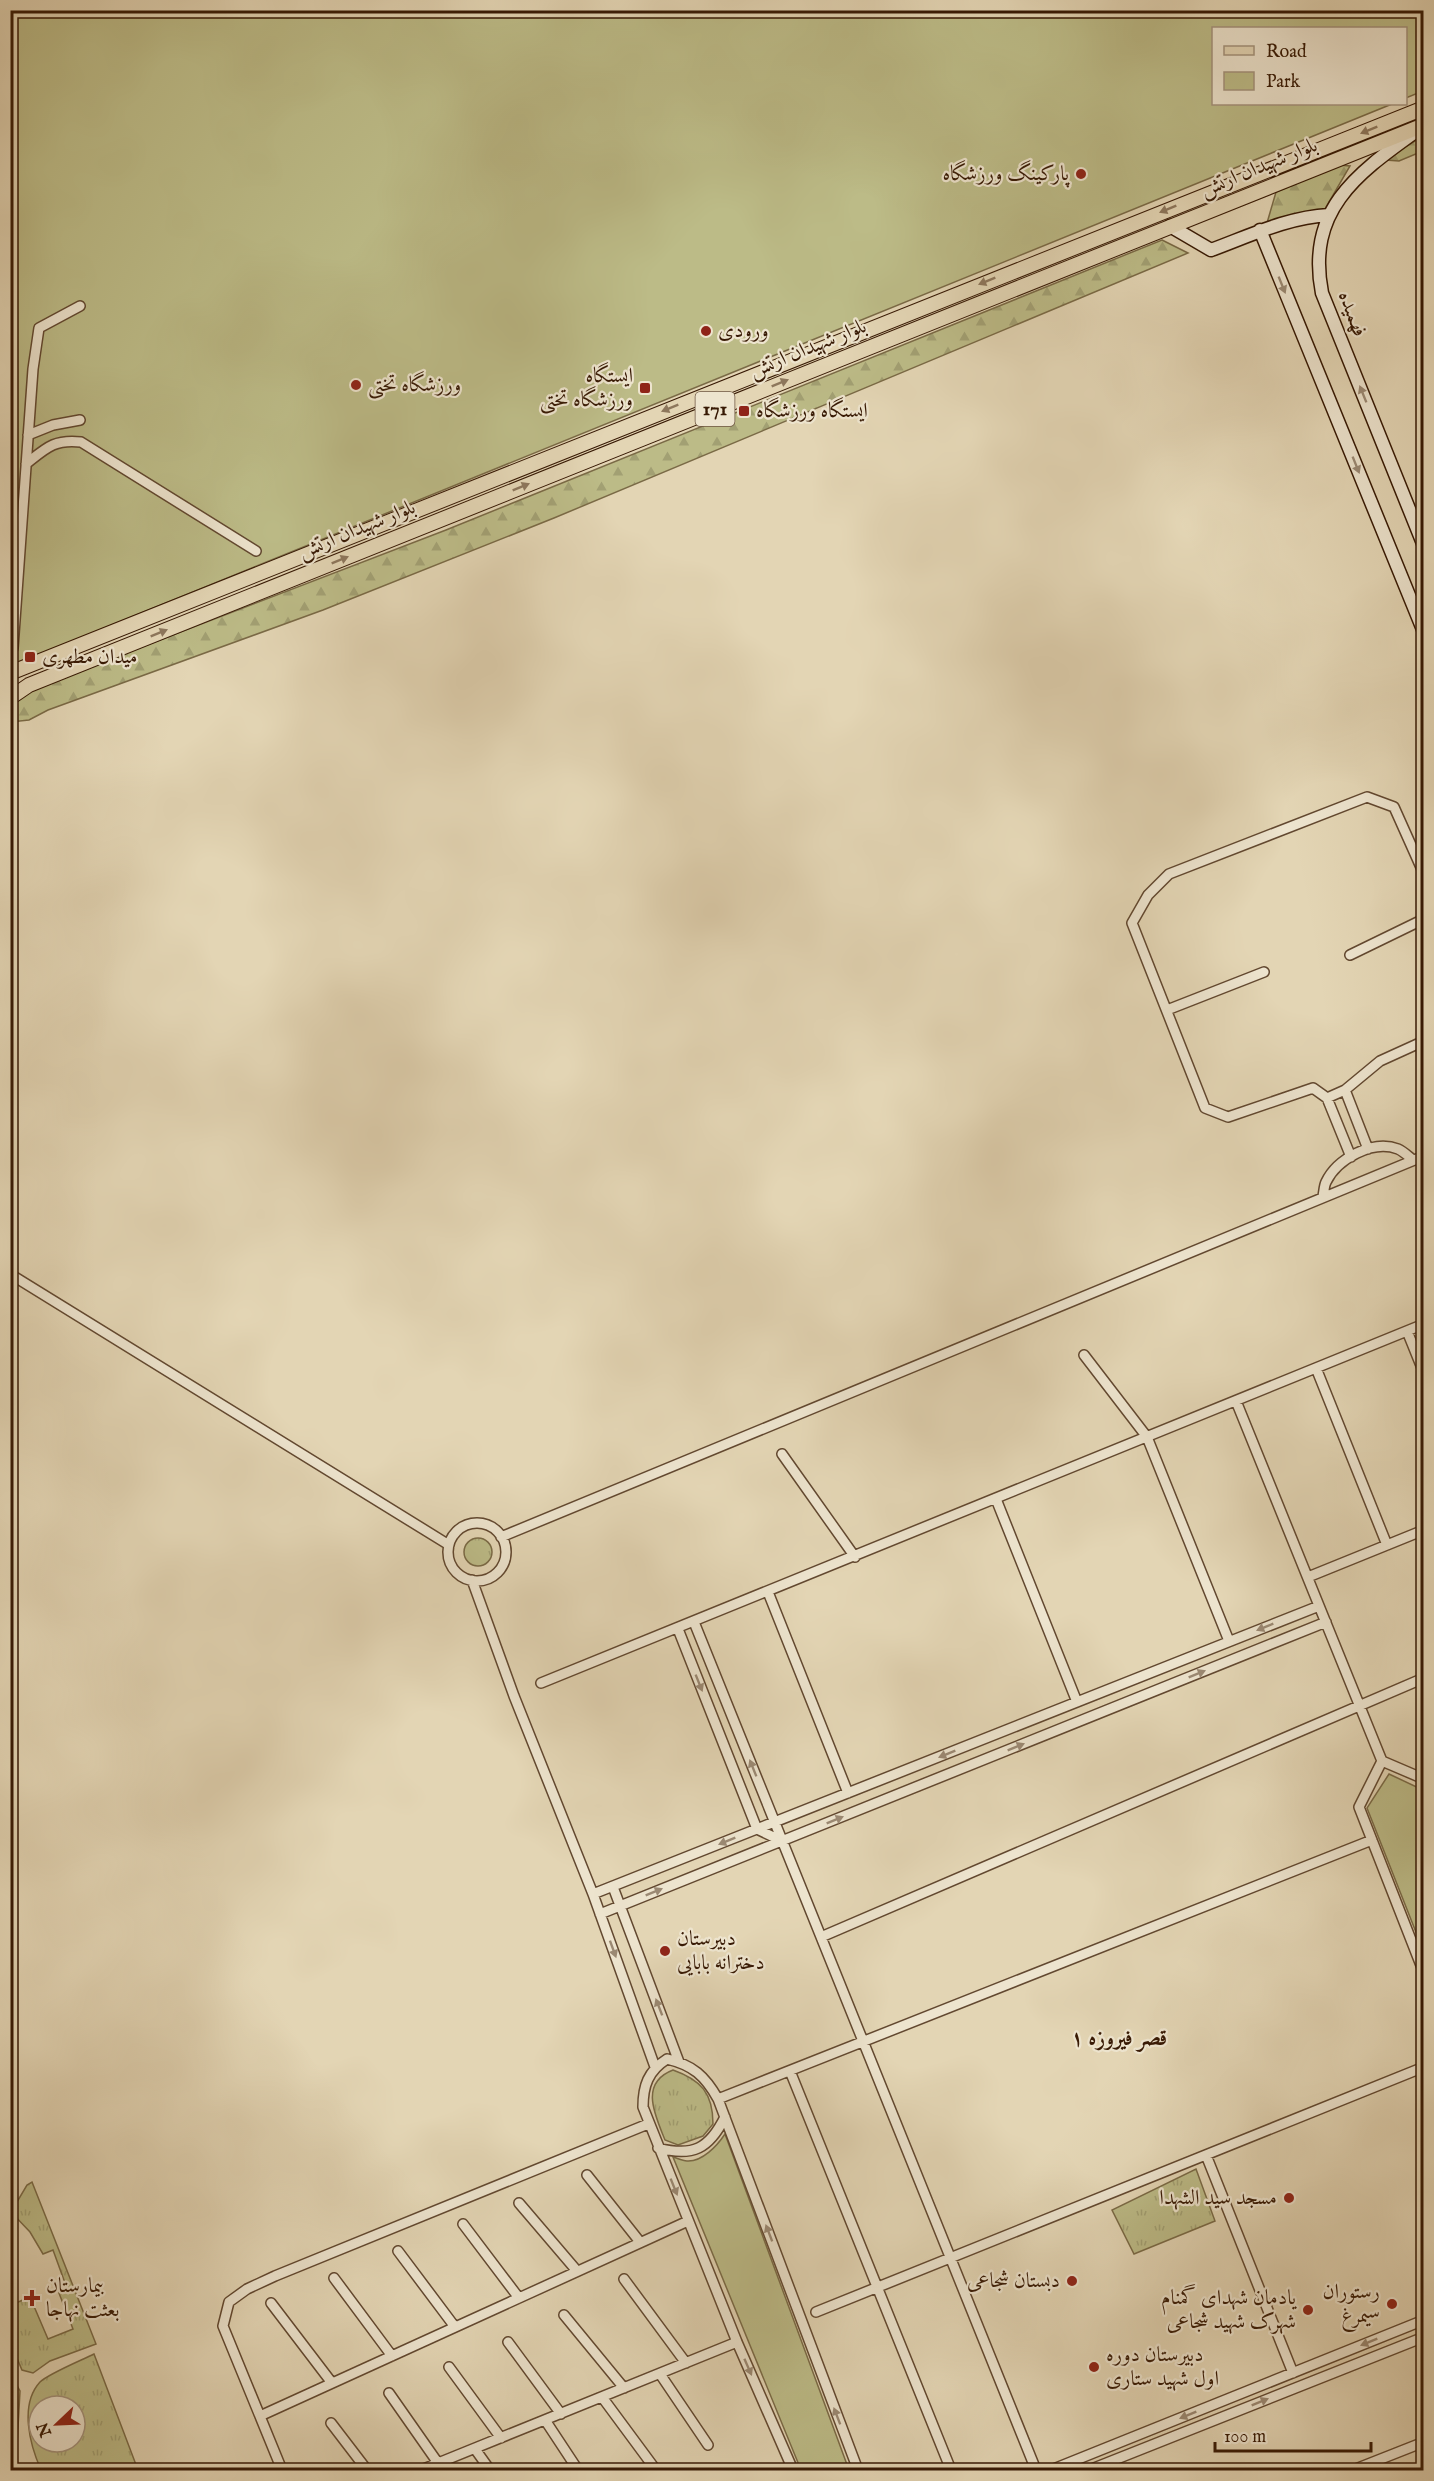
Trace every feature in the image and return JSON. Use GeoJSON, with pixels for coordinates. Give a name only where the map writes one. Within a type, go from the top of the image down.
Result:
{"type":"FeatureCollection","features":[{"type":"Feature","properties":{"kind":"main road","name":"بلوار شهیدان ارتش"},"geometry":{"type":"LineString","coordinates":[[10,673],[1424,108]]}},
{"type":"Feature","properties":{"kind":"main road","name":"بلوار شهیدان ارتش"},"geometry":{"type":"LineString","coordinates":[[10,698],[29,685],[1424,126]]}},
{"type":"Feature","properties":{"kind":"main road","name":"فهمیده"},"geometry":{"type":"LineString","coordinates":[[1424,126],[1375,161],[1351,184],[1329,215],[1321,236],[1319,264],[1322,293],[1424,546]]}},
{"type":"Feature","properties":{"kind":"main road"},"geometry":{"type":"LineString","coordinates":[[1170,226],[1210,250],[1260,230],[1315,215],[1329,215]]}},
{"type":"Feature","properties":{"kind":"main road"},"geometry":{"type":"LineString","coordinates":[[1260,230],[1424,632]]}},
{"type":"Feature","properties":{"kind":"street"},"geometry":{"type":"LineString","coordinates":[[13,648],[28,435],[39,328],[80,306]]}},
{"type":"Feature","properties":{"kind":"street"},"geometry":{"type":"LineString","coordinates":[[28,435],[53,425],[80,420]]}},
{"type":"Feature","properties":{"kind":"street"},"geometry":{"type":"LineString","coordinates":[[26,464],[63,440],[81,442],[256,551]]}},
{"type":"Feature","properties":{"kind":"street"},"geometry":{"type":"LineString","coordinates":[[1350,1157],[1327,1098],[1313,1088],[1228,1117],[1205,1108],[1132,923],[1148,895],[1169,874],[1367,797],[1394,807],[1424,874]]}},
{"type":"Feature","properties":{"kind":"street"},"geometry":{"type":"LineString","coordinates":[[1350,955],[1424,919]]}},
{"type":"Feature","properties":{"kind":"street"},"geometry":{"type":"LineString","coordinates":[[1167,1010],[1264,972]]}},
{"type":"Feature","properties":{"kind":"street"},"geometry":{"type":"LineString","coordinates":[[1327,1098],[1345,1089],[1380,1061],[1424,1041]]}},
{"type":"Feature","properties":{"kind":"street"},"geometry":{"type":"LineString","coordinates":[[1345,1089],[1368,1149]]}},
{"type":"Feature","properties":{"kind":"street"},"geometry":{"type":"LineString","coordinates":[[1323,1196],[1326,1182],[1350,1157],[1368,1149],[1385,1146],[1399,1149],[1413,1160]]}},
{"type":"Feature","properties":{"kind":"street"},"geometry":{"type":"LineString","coordinates":[[501,1538],[1424,1156]]}},
{"type":"Feature","properties":{"kind":"street"},"geometry":{"type":"LineString","coordinates":[[10,1274],[449,1545]]}},
{"type":"Feature","properties":{"kind":"street"},"geometry":{"type":"LineString","coordinates":[[541,1683],[1424,1324]]}},
{"type":"Feature","properties":{"kind":"street"},"geometry":{"type":"LineString","coordinates":[[1407,1331],[1424,1373]]}},
{"type":"Feature","properties":{"kind":"street"},"geometry":{"type":"LineString","coordinates":[[1084,1355],[1147,1437],[1229,1641]]}},
{"type":"Feature","properties":{"kind":"street"},"geometry":{"type":"LineString","coordinates":[[1316,1368],[1387,1545]]}},
{"type":"Feature","properties":{"kind":"street"},"geometry":{"type":"LineString","coordinates":[[1236,1401],[1382,1761],[1424,1779]]}},
{"type":"Feature","properties":{"kind":"street"},"geometry":{"type":"LineString","coordinates":[[782,1454],[855,1557]]}},
{"type":"Feature","properties":{"kind":"street"},"geometry":{"type":"LineString","coordinates":[[996,1499],[1077,1702]]}},
{"type":"Feature","properties":{"kind":"street"},"geometry":{"type":"LineString","coordinates":[[477,1523],[487,1525],[501,1538],[505,1546],[505,1556],[497,1572],[481,1581],[472,1580],[455,1571],[450,1563],[449,1545],[459,1529],[477,1523]]}},
{"type":"Feature","properties":{"kind":"street"},"geometry":{"type":"LineString","coordinates":[[1308,1577],[1424,1530]]}},
{"type":"Feature","properties":{"kind":"street"},"geometry":{"type":"LineString","coordinates":[[472,1580],[514,1696],[593,1894],[655,2067]]}},
{"type":"Feature","properties":{"kind":"street"},"geometry":{"type":"LineString","coordinates":[[768,1592],[848,1793]]}},
{"type":"Feature","properties":{"kind":"street"},"geometry":{"type":"LineString","coordinates":[[593,1894],[1319,1606]]}},
{"type":"Feature","properties":{"kind":"street"},"geometry":{"type":"LineString","coordinates":[[694,1622],[1036,2470]]}},
{"type":"Feature","properties":{"kind":"street"},"geometry":{"type":"LineString","coordinates":[[600,1914],[1326,1622]]}},
{"type":"Feature","properties":{"kind":"street"},"geometry":{"type":"LineString","coordinates":[[678,1629],[757,1829],[782,1841]]}},
{"type":"Feature","properties":{"kind":"street"},"geometry":{"type":"LineString","coordinates":[[821,1937],[1424,1678]]}},
{"type":"Feature","properties":{"kind":"street"},"geometry":{"type":"LineString","coordinates":[[1382,1761],[1359,1807],[1424,1972]]}},
{"type":"Feature","properties":{"kind":"street"},"geometry":{"type":"LineString","coordinates":[[718,2099],[1372,1840]]}},
{"type":"Feature","properties":{"kind":"street"},"geometry":{"type":"LineString","coordinates":[[613,1887],[679,2062]]}},
{"type":"Feature","properties":{"kind":"street"},"geometry":{"type":"LineString","coordinates":[[793,2470],[737,2342],[648,2124],[643,2107],[643,2093],[647,2079],[655,2067],[667,2060],[693,2068],[707,2080],[718,2099],[858,2470]]}},
{"type":"Feature","properties":{"kind":"street"},"geometry":{"type":"LineString","coordinates":[[816,2312],[1424,2067]]}},
{"type":"Feature","properties":{"kind":"street"},"geometry":{"type":"LineString","coordinates":[[790,2071],[951,2470]]}},
{"type":"Feature","properties":{"kind":"street"},"geometry":{"type":"LineString","coordinates":[[658,2148],[685,2152],[708,2143],[716,2135],[725,2117]]}},
{"type":"Feature","properties":{"kind":"street"},"geometry":{"type":"LineString","coordinates":[[282,2470],[223,2326],[229,2302],[247,2289],[275,2276],[648,2124]]}},
{"type":"Feature","properties":{"kind":"street"},"geometry":{"type":"LineString","coordinates":[[1206,2154],[1293,2373]]}},
{"type":"Feature","properties":{"kind":"street"},"geometry":{"type":"LineString","coordinates":[[587,2175],[640,2242]]}},
{"type":"Feature","properties":{"kind":"street"},"geometry":{"type":"LineString","coordinates":[[519,2203],[577,2271]]}},
{"type":"Feature","properties":{"kind":"street"},"geometry":{"type":"LineString","coordinates":[[260,2416],[688,2221]]}},
{"type":"Feature","properties":{"kind":"street"},"geometry":{"type":"LineString","coordinates":[[464,2224],[519,2298]]}},
{"type":"Feature","properties":{"kind":"street"},"geometry":{"type":"LineString","coordinates":[[398,2251],[455,2327]]}},
{"type":"Feature","properties":{"kind":"street"},"geometry":{"type":"LineString","coordinates":[[334,2278],[392,2356]]}},
{"type":"Feature","properties":{"kind":"street"},"geometry":{"type":"LineString","coordinates":[[624,2279],[686,2363]]}},
{"type":"Feature","properties":{"kind":"street"},"geometry":{"type":"LineString","coordinates":[[272,2303],[332,2383]]}},
{"type":"Feature","properties":{"kind":"street"},"geometry":{"type":"LineString","coordinates":[[564,2315],[624,2388]]}},
{"type":"Feature","properties":{"kind":"street"},"geometry":{"type":"LineString","coordinates":[[1050,2470],[1424,2320]]}},
{"type":"Feature","properties":{"kind":"street"},"geometry":{"type":"LineString","coordinates":[[1089,2470],[1424,2337]]}},
{"type":"Feature","properties":{"kind":"street"},"geometry":{"type":"LineString","coordinates":[[508,2342],[561,2414]]}},
{"type":"Feature","properties":{"kind":"street"},"geometry":{"type":"LineString","coordinates":[[421,2470],[737,2342]]}},
{"type":"Feature","properties":{"kind":"street"},"geometry":{"type":"LineString","coordinates":[[449,2367],[501,2438]]}},
{"type":"Feature","properties":{"kind":"street"},"geometry":{"type":"LineString","coordinates":[[660,2374],[708,2445]]}},
{"type":"Feature","properties":{"kind":"street"},"geometry":{"type":"LineString","coordinates":[[388,2393],[438,2463]]}},
{"type":"Feature","properties":{"kind":"street"},"geometry":{"type":"LineString","coordinates":[[602,2397],[653,2466]]}},
{"type":"Feature","properties":{"kind":"street"},"geometry":{"type":"LineString","coordinates":[[544,2420],[578,2470]]}},
{"type":"Feature","properties":{"kind":"street"},"geometry":{"type":"LineString","coordinates":[[331,2423],[367,2470]]}},
{"type":"Feature","properties":{"kind":"street"},"geometry":{"type":"LineString","coordinates":[[1353,2470],[1424,2442]]}},
{"type":"Feature","properties":{"kind":"street"},"geometry":{"type":"LineString","coordinates":[[475,2449],[490,2470]]}},
{"type":"Feature","properties":{"kind":"green space","name":"ورزشگاه تختی"},"geometry":{"type":"Polygon","coordinates":[[[11,11],[1423,11],[1423,91],[1407,98],[1407,27],[1212,27],[1212,105],[1390,105],[11,666],[11,11]]]}},
{"type":"Feature","properties":{"kind":"green space"},"geometry":{"type":"Polygon","coordinates":[[[1423,136],[1423,151],[1399,161],[1384,160],[1423,136]]]}},
{"type":"Feature","properties":{"kind":"green space"},"geometry":{"type":"Polygon","coordinates":[[[1339,165],[1350,166],[1325,209],[1267,223],[1276,192],[1339,165]]]}},
{"type":"Feature","properties":{"kind":"green space"},"geometry":{"type":"Polygon","coordinates":[[[1162,240],[1188,253],[554,518],[323,610],[48,710],[29,720],[11,722],[18,697],[40,686],[446,530],[1162,240]]]}},
{"type":"Feature","properties":{"kind":"green space"},"geometry":{"type":"Polygon","coordinates":[[[478,1538],[488,1542],[492,1552],[488,1562],[478,1566],[468,1562],[464,1552],[468,1542],[478,1538]]]}},
{"type":"Feature","properties":{"kind":"green space"},"geometry":{"type":"Polygon","coordinates":[[[1389,1774],[1423,1790],[1423,1950],[1367,1808],[1389,1774]]]}},
{"type":"Feature","properties":{"kind":"green space"},"geometry":{"type":"Polygon","coordinates":[[[673,2070],[691,2078],[704,2089],[711,2104],[713,2124],[703,2136],[678,2145],[665,2140],[652,2100],[656,2083],[662,2076],[673,2070]]]}},
{"type":"Feature","properties":{"kind":"green space"},"geometry":{"type":"Polygon","coordinates":[[[725,2134],[849,2470],[801,2470],[673,2157],[685,2161],[698,2159],[713,2148],[725,2134]]]}},
{"type":"Feature","properties":{"kind":"green space"},"geometry":{"type":"Polygon","coordinates":[[[1196,2169],[1215,2221],[1134,2254],[1112,2210],[1196,2169]]]}},
{"type":"Feature","properties":{"kind":"green space"},"geometry":{"type":"Polygon","coordinates":[[[32,2182],[96,2344],[50,2361],[33,2373],[22,2370],[11,2344],[11,2305],[30,2297],[48,2339],[73,2329],[57,2288],[65,2283],[53,2250],[43,2254],[30,2232],[11,2212],[27,2185],[32,2182]]]}},
{"type":"Feature","properties":{"kind":"green space"},"geometry":{"type":"Polygon","coordinates":[[[94,2354],[138,2470],[41,2470],[35,2454],[87,2454],[87,2394],[33,2394],[40,2382],[57,2371],[94,2354]]]}},
{"type":"Feature","properties":{"kind":"green space"},"geometry":{"type":"Polygon","coordinates":[[[10,2373],[20,2391],[17,2446],[11,2448],[10,2373]]]}},
{"type":"Feature","properties":{"kind":"place","name":"پارکینگ ورزشگاه"},"geometry":{"type":"Point","coordinates":[1081,174]}},
{"type":"Feature","properties":{"kind":"place","name":"ورودی"},"geometry":{"type":"Point","coordinates":[706,331]}},
{"type":"Feature","properties":{"kind":"place","name":"ورزشگاه تختی"},"geometry":{"type":"Point","coordinates":[356,385]}},
{"type":"Feature","properties":{"kind":"place","name":"ایستگاه ورزشگاه تختی"},"geometry":{"type":"Point","coordinates":[645,388]}},
{"type":"Feature","properties":{"kind":"place","name":"ایستگاه ورزشگاه"},"geometry":{"type":"Point","coordinates":[744,411]}},
{"type":"Feature","properties":{"kind":"place","name":"میدان مطهری"},"geometry":{"type":"Point","coordinates":[30,657]}},
{"type":"Feature","properties":{"kind":"place","name":"دبیرستان دخترانه بابایی"},"geometry":{"type":"Point","coordinates":[665,1951]}},
{"type":"Feature","properties":{"kind":"place","name":"مسجد سید الشهدا"},"geometry":{"type":"Point","coordinates":[1289,2198]}},
{"type":"Feature","properties":{"kind":"place","name":"دبستان شجاعی"},"geometry":{"type":"Point","coordinates":[1072,2281]}},
{"type":"Feature","properties":{"kind":"place","name":"بیمارستان بعثت نهاجا"},"geometry":{"type":"Point","coordinates":[32,2298]}},
{"type":"Feature","properties":{"kind":"place","name":"رستوران سیمرغ"},"geometry":{"type":"Point","coordinates":[1392,2304]}},
{"type":"Feature","properties":{"kind":"place","name":"یادمان شهدای گمنام شهرک شهید شجاعی"},"geometry":{"type":"Point","coordinates":[1308,2310]}},
{"type":"Feature","properties":{"kind":"place","name":"دبیرستان دوره اول شهید ستاری"},"geometry":{"type":"Point","coordinates":[1094,2367]}},
{"type":"Feature","properties":{"kind":"district","name":"قصر فیروزه ۱"},"geometry":{"type":"Point","coordinates":[1119,2039]}}]}
